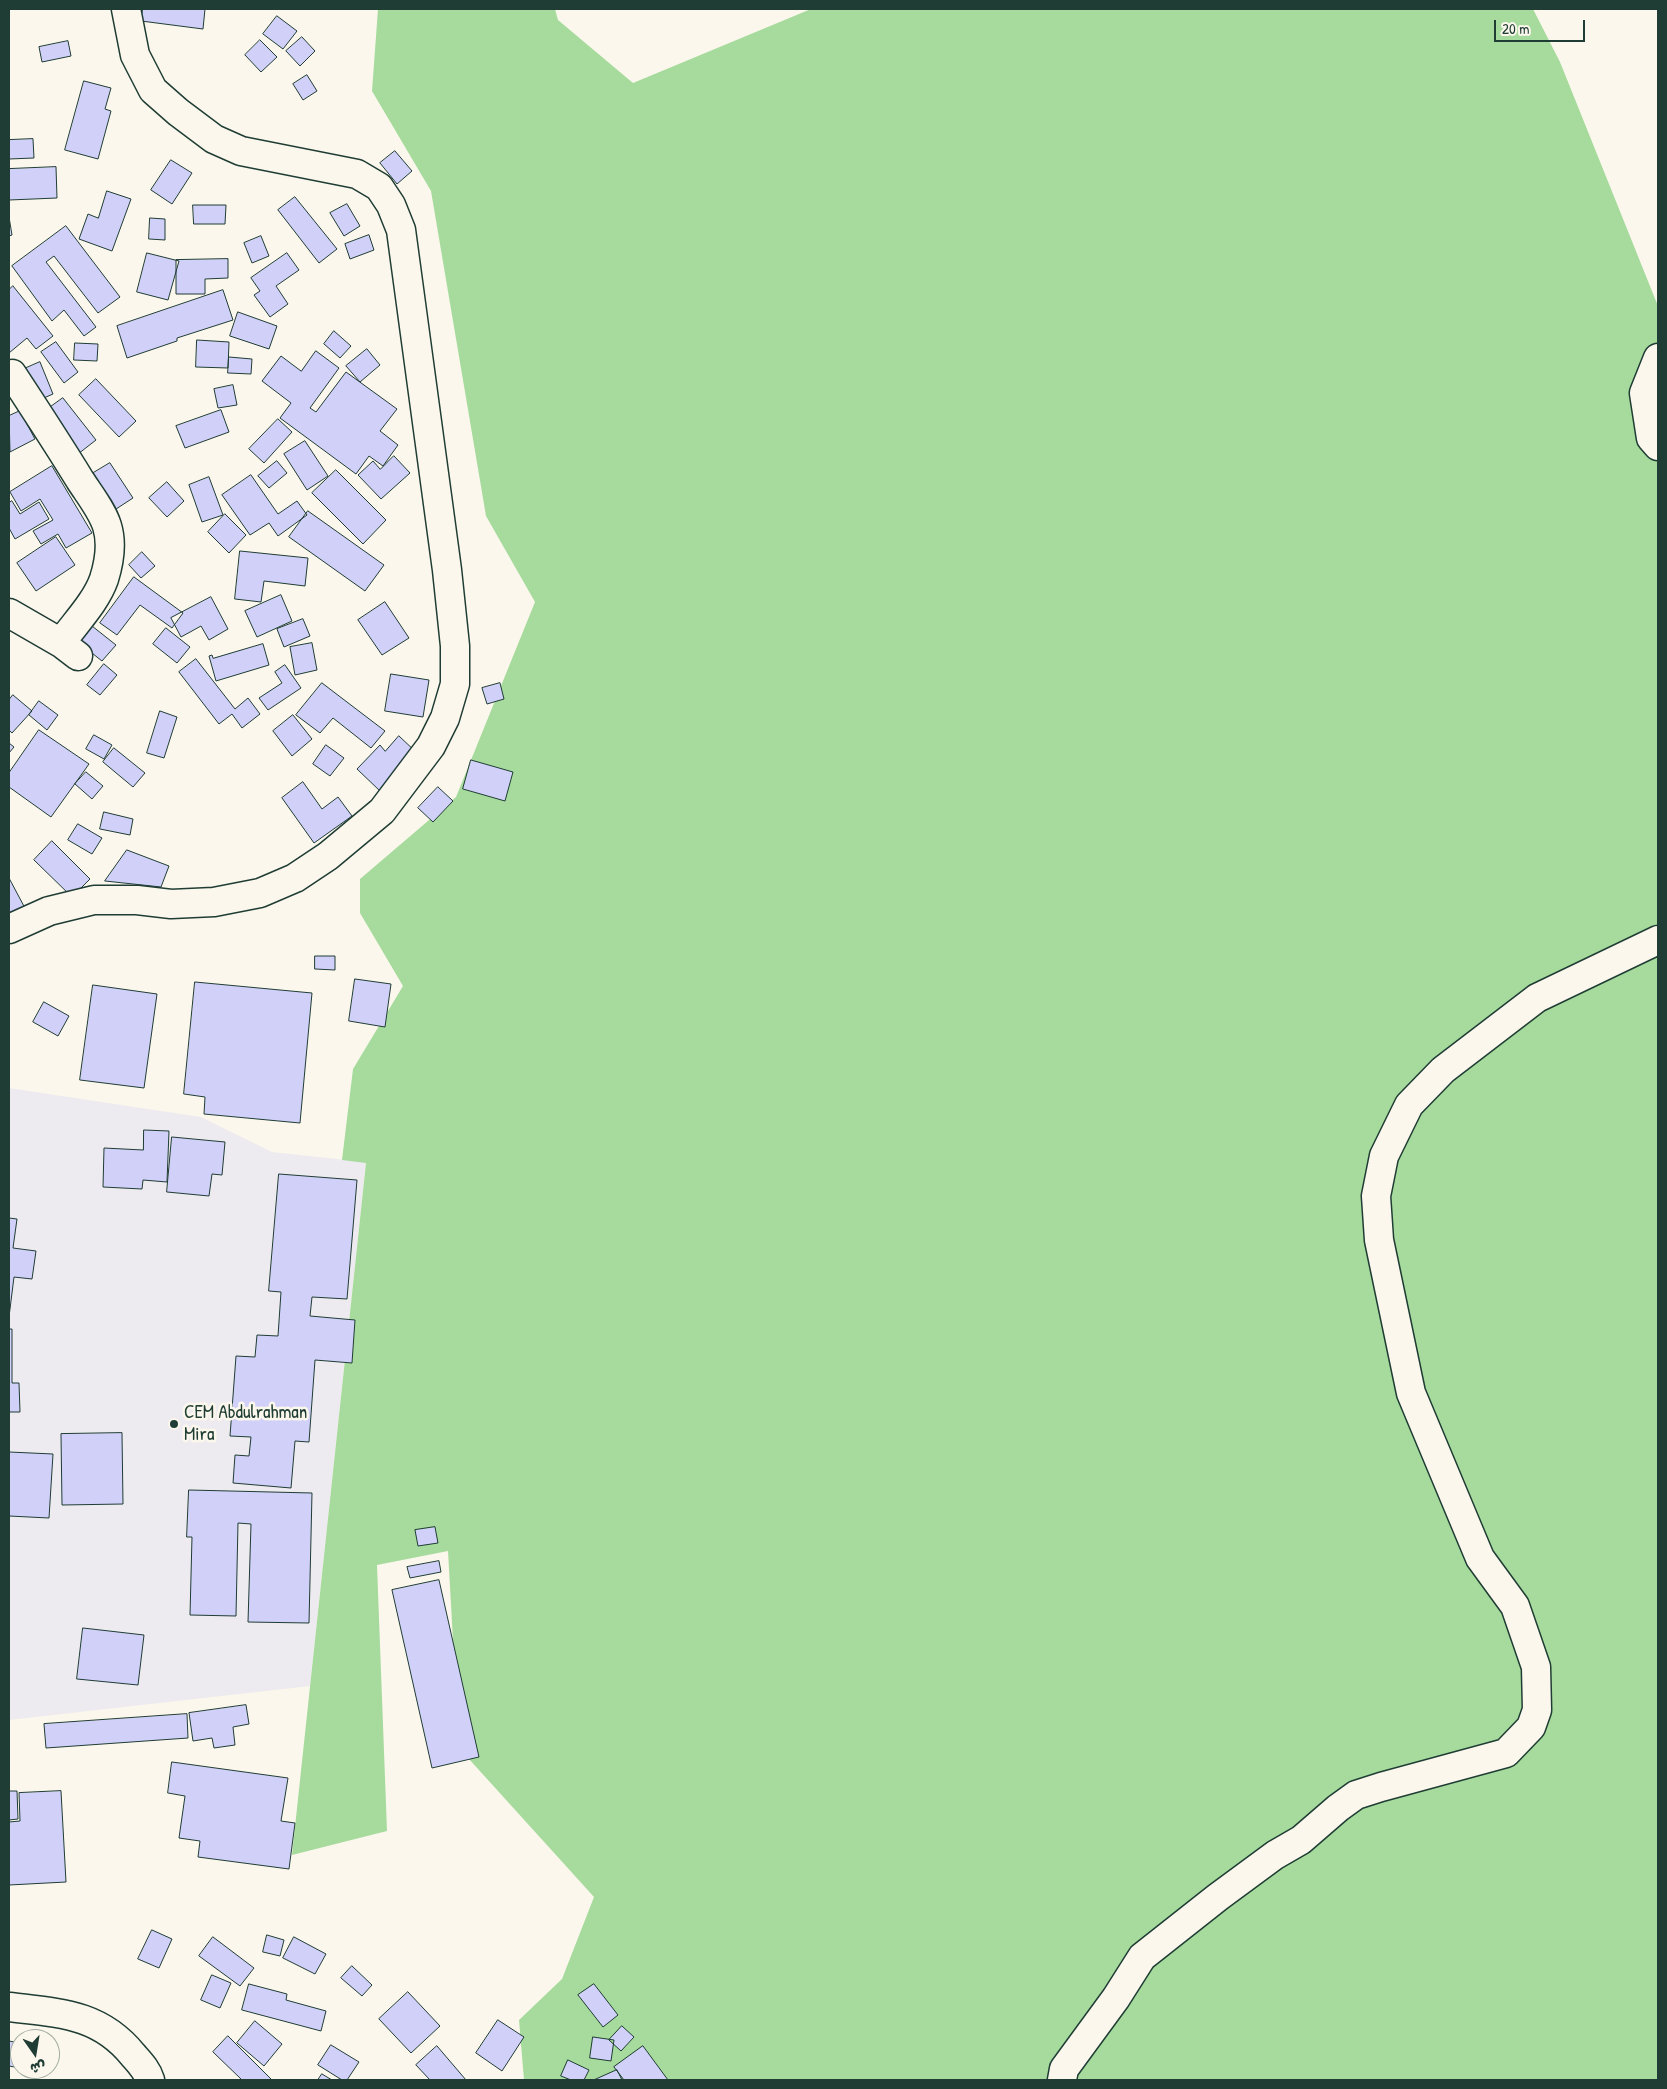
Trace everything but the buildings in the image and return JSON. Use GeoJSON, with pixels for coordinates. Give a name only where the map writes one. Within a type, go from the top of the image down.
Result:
{"type":"FeatureCollection","features":[{"type":"Feature","properties":{"kind":"street"},"geometry":{"type":"LineString","coordinates":[[9,929],[49,910],[94,900],[137,900],[171,904],[214,902],[260,893],[295,878],[328,856],[382,811],[431,746],[444,718],[455,684],[454,646],[443,541],[401,230],[391,205],[379,188],[357,174],[241,151],[214,139],[153,90],[135,55],[126,9]]}},
{"type":"Feature","properties":{"kind":"street"},"geometry":{"type":"LineString","coordinates":[[1658,358],[1644,393],[1651,438],[1658,446]]}},
{"type":"Feature","properties":{"kind":"street"},"geometry":{"type":"LineString","coordinates":[[9,613],[70,649],[103,580],[109,549],[107,526],[96,506],[12,374]]}},
{"type":"Feature","properties":{"kind":"street"},"geometry":{"type":"LineString","coordinates":[[1062,2080],[1064,2069],[1116,1998],[1142,1957],[1218,1897],[1274,1855],[1301,1840],[1356,1795],[1474,1760],[1506,1753],[1531,1727],[1537,1710],[1536,1667],[1515,1606],[1480,1558],[1411,1392],[1379,1240],[1376,1196],[1384,1156],[1409,1105],[1443,1070],[1537,998],[1658,940]]}},
{"type":"Feature","properties":{"kind":"street"},"geometry":{"type":"LineString","coordinates":[[9,2007],[70,2014],[100,2026],[128,2049],[147,2072],[150,2080]]}},
{"type":"Feature","properties":{"kind":"shaded area","name":"CEM Abdulrahman Mira"},"geometry":{"type":"Polygon","coordinates":[[[9,1088],[201,1117],[272,1152],[366,1162],[310,1686],[9,1720],[9,1088]]]}},
{"type":"Feature","properties":{"kind":"green space"},"geometry":{"type":"Polygon","coordinates":[[[378,9],[555,9],[558,20],[633,83],[811,9],[1533,9],[1560,62],[1658,306],[1658,2080],[524,2080],[519,2020],[562,1979],[594,1897],[459,1748],[448,1551],[377,1565],[387,1831],[292,1855],[366,1163],[342,1160],[353,1069],[403,986],[360,913],[360,879],[456,797],[535,602],[486,516],[431,191],[372,91],[378,9]]]}},
{"type":"Feature","properties":{"kind":"place","name":"CEM Abdulrahman Mira"},"geometry":{"type":"Point","coordinates":[174,1424]}}]}
